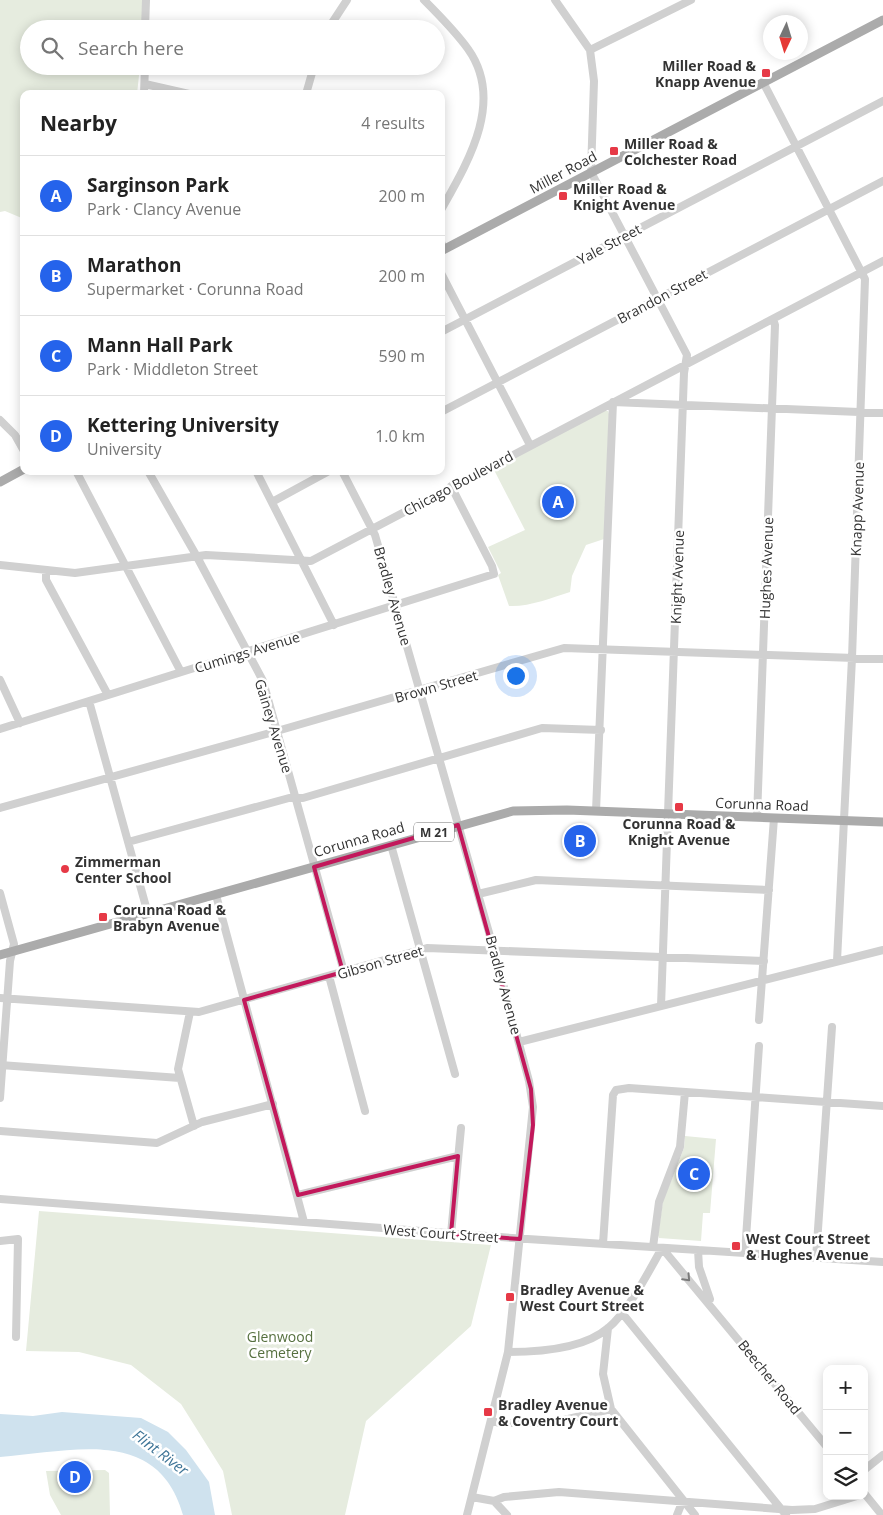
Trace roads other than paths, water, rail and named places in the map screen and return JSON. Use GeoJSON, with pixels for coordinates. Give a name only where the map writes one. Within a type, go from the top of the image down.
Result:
{"type":"FeatureCollection","features":[{"type":"Feature","properties":{"kind":"main road","name":"Miller Road"},"geometry":{"type":"LineString","coordinates":[[445,245],[883,20]]}},
{"type":"Feature","properties":{"kind":"main road"},"geometry":{"type":"LineString","coordinates":[[0,482],[20,471]]}},
{"type":"Feature","properties":{"kind":"main road","name":"Corunna Road"},"geometry":{"type":"LineString","coordinates":[[0,955],[498,814],[527,810],[596,811],[883,822]]}},
{"type":"Feature","properties":{"kind":"street"},"geometry":{"type":"LineString","coordinates":[[145,20],[146,0]]}},
{"type":"Feature","properties":{"kind":"street"},"geometry":{"type":"LineString","coordinates":[[334,20],[347,0]]}},
{"type":"Feature","properties":{"kind":"street"},"geometry":{"type":"LineString","coordinates":[[424,0],[442,20]]}},
{"type":"Feature","properties":{"kind":"street"},"geometry":{"type":"LineString","coordinates":[[555,0],[590,50],[594,81],[591,172]]}},
{"type":"Feature","properties":{"kind":"street"},"geometry":{"type":"LineString","coordinates":[[590,50],[691,0]]}},
{"type":"Feature","properties":{"kind":"street"},"geometry":{"type":"LineString","coordinates":[[445,23],[468,49],[479,70],[485,100],[476,138],[462,172],[445,203]]}},
{"type":"Feature","properties":{"kind":"street"},"geometry":{"type":"LineString","coordinates":[[144,90],[145,75]]}},
{"type":"Feature","properties":{"kind":"street"},"geometry":{"type":"LineString","coordinates":[[307,90],[311,75]]}},
{"type":"Feature","properties":{"kind":"street","name":"Knapp Avenue"},"geometry":{"type":"LineString","coordinates":[[763,82],[865,278],[852,658],[837,961]]}},
{"type":"Feature","properties":{"kind":"street"},"geometry":{"type":"LineString","coordinates":[[145,84],[171,90]]}},
{"type":"Feature","properties":{"kind":"street","name":"Yale Street"},"geometry":{"type":"LineString","coordinates":[[445,330],[883,101]]}},
{"type":"Feature","properties":{"kind":"street","name":"Knight Avenue"},"geometry":{"type":"LineString","coordinates":[[591,172],[687,355],[683,406],[661,1006]]}},
{"type":"Feature","properties":{"kind":"street","name":"Brandon Street"},"geometry":{"type":"LineString","coordinates":[[445,410],[883,181]]}},
{"type":"Feature","properties":{"kind":"street","name":"Chicago Boulevard"},"geometry":{"type":"LineString","coordinates":[[0,564],[75,573],[196,555],[311,561],[883,261]]}},
{"type":"Feature","properties":{"kind":"street"},"geometry":{"type":"LineString","coordinates":[[445,282],[530,445]]}},
{"type":"Feature","properties":{"kind":"street","name":"Hughes Avenue"},"geometry":{"type":"LineString","coordinates":[[758,817],[775,324],[773,319]]}},
{"type":"Feature","properties":{"kind":"street"},"geometry":{"type":"LineString","coordinates":[[596,811],[601,730],[613,402],[883,413]]}},
{"type":"Feature","properties":{"kind":"street"},"geometry":{"type":"LineString","coordinates":[[0,420],[15,434],[20,443]]}},
{"type":"Feature","properties":{"kind":"street"},"geometry":{"type":"LineString","coordinates":[[78,475],[181,672]]}},
{"type":"Feature","properties":{"kind":"street","name":"Gainey Avenue"},"geometry":{"type":"LineString","coordinates":[[150,475],[196,555],[263,681],[344,972]]}},
{"type":"Feature","properties":{"kind":"street"},"geometry":{"type":"LineString","coordinates":[[258,475],[334,625]]}},
{"type":"Feature","properties":{"kind":"street"},"geometry":{"type":"LineString","coordinates":[[272,502],[323,475]]}},
{"type":"Feature","properties":{"kind":"street","name":"Bradley Avenue"},"geometry":{"type":"LineString","coordinates":[[344,475],[372,528],[396,605],[494,950],[519,1042],[533,1107],[508,1352],[467,1515]]}},
{"type":"Feature","properties":{"kind":"street","name":"Cumings Avenue"},"geometry":{"type":"LineString","coordinates":[[0,729],[494,574],[451,486]]}},
{"type":"Feature","properties":{"kind":"street"},"geometry":{"type":"LineString","coordinates":[[46,570],[46,580],[108,694]]}},
{"type":"Feature","properties":{"kind":"street","name":"Brown Street"},"geometry":{"type":"LineString","coordinates":[[0,808],[278,731],[564,648],[883,659]]}},
{"type":"Feature","properties":{"kind":"street"},"geometry":{"type":"LineString","coordinates":[[0,680],[20,723]]}},
{"type":"Feature","properties":{"kind":"street"},"geometry":{"type":"LineString","coordinates":[[89,701],[148,914]]}},
{"type":"Feature","properties":{"kind":"street"},"geometry":{"type":"LineString","coordinates":[[128,842],[289,798],[296,798],[542,728],[601,730]]}},
{"type":"Feature","properties":{"kind":"street"},"geometry":{"type":"LineString","coordinates":[[759,1020],[774,818]]}},
{"type":"Feature","properties":{"kind":"street"},"geometry":{"type":"LineString","coordinates":[[391,845],[455,1074]]}},
{"type":"Feature","properties":{"kind":"street"},"geometry":{"type":"LineString","coordinates":[[478,894],[536,880],[769,890]]}},
{"type":"Feature","properties":{"kind":"street"},"geometry":{"type":"LineString","coordinates":[[0,892],[14,944],[4,998],[0,1098]]}},
{"type":"Feature","properties":{"kind":"street"},"geometry":{"type":"LineString","coordinates":[[216,895],[304,1222]]}},
{"type":"Feature","properties":{"kind":"street","name":"Gibson Street"},"geometry":{"type":"LineString","coordinates":[[4,998],[199,1012],[427,948],[764,961]]}},
{"type":"Feature","properties":{"kind":"street"},"geometry":{"type":"LineString","coordinates":[[519,1042],[883,950]]}},
{"type":"Feature","properties":{"kind":"street"},"geometry":{"type":"LineString","coordinates":[[329,976],[365,1111]]}},
{"type":"Feature","properties":{"kind":"street"},"geometry":{"type":"LineString","coordinates":[[190,1012],[178,1069],[194,1126]]}},
{"type":"Feature","properties":{"kind":"street"},"geometry":{"type":"LineString","coordinates":[[816,1258],[832,1027]]}},
{"type":"Feature","properties":{"kind":"street"},"geometry":{"type":"LineString","coordinates":[[745,1253],[759,1046]]}},
{"type":"Feature","properties":{"kind":"street"},"geometry":{"type":"LineString","coordinates":[[1,1065],[180,1078]]}},
{"type":"Feature","properties":{"kind":"street"},"geometry":{"type":"LineString","coordinates":[[603,1244],[613,1095],[616,1090],[628,1088],[883,1106]]}},
{"type":"Feature","properties":{"kind":"street"},"geometry":{"type":"LineString","coordinates":[[653,1247],[659,1202],[680,1147],[685,1092]]}},
{"type":"Feature","properties":{"kind":"street"},"geometry":{"type":"LineString","coordinates":[[0,1132],[157,1143],[194,1126],[273,1104]]}},
{"type":"Feature","properties":{"kind":"street"},"geometry":{"type":"LineString","coordinates":[[451,1234],[461,1128]]}},
{"type":"Feature","properties":{"kind":"street"},"geometry":{"type":"LineString","coordinates":[[298,1195],[458,1156]]}},
{"type":"Feature","properties":{"kind":"street","name":"West Court Street"},"geometry":{"type":"LineString","coordinates":[[0,1199],[520,1239],[883,1262]]}},
{"type":"Feature","properties":{"kind":"street"},"geometry":{"type":"LineString","coordinates":[[0,1241],[18,1238],[16,1337]]}},
{"type":"Feature","properties":{"kind":"street"},"geometry":{"type":"LineString","coordinates":[[508,1352],[564,1346],[597,1336],[608,1328],[622,1313],[662,1248]]}},
{"type":"Feature","properties":{"kind":"street","name":"Beecher Road"},"geometry":{"type":"LineString","coordinates":[[662,1248],[670,1260],[714,1307],[823,1442]]}},
{"type":"Feature","properties":{"kind":"street","name":"Beecher Road"},"geometry":{"type":"LineString","coordinates":[[698,1250],[703,1282],[714,1307]]}},
{"type":"Feature","properties":{"kind":"street"},"geometry":{"type":"LineString","coordinates":[[622,1313],[784,1512]]}},
{"type":"Feature","properties":{"kind":"street"},"geometry":{"type":"LineString","coordinates":[[608,1328],[603,1374],[611,1409],[695,1515]]}},
{"type":"Feature","properties":{"kind":"street"},"geometry":{"type":"LineString","coordinates":[[491,1420],[499,1423],[551,1423],[611,1409]]}},
{"type":"Feature","properties":{"kind":"street"},"geometry":{"type":"LineString","coordinates":[[868,1467],[883,1455]]}},
{"type":"Feature","properties":{"kind":"street"},"geometry":{"type":"LineString","coordinates":[[472,1497],[494,1501],[504,1497],[559,1492],[683,1500],[784,1512],[815,1509],[844,1500]]}},
{"type":"Feature","properties":{"kind":"street"},"geometry":{"type":"LineString","coordinates":[[868,1498],[882,1515]]}},
{"type":"Feature","properties":{"kind":"street"},"geometry":{"type":"LineString","coordinates":[[677,1515],[683,1500]]}},
{"type":"Feature","properties":{"kind":"street"},"geometry":{"type":"LineString","coordinates":[[494,1501],[507,1515]]}},
{"type":"Feature","properties":{"kind":"water","name":"Flint River"},"geometry":{"type":"Polygon","coordinates":[[[62,1412],[141,1418],[168,1432],[186,1450],[209,1482],[215,1515],[183,1515],[171,1486],[154,1467],[133,1456],[108,1450],[82,1449],[0,1457],[0,1414],[33,1416],[62,1412]]]}},
{"type":"Feature","properties":{"kind":"place","name":"Miller Road & Knapp Avenue"},"geometry":{"type":"Point","coordinates":[766,73]}},
{"type":"Feature","properties":{"kind":"place","name":"Miller Road & Colchester Road"},"geometry":{"type":"Point","coordinates":[614,151]}},
{"type":"Feature","properties":{"kind":"place","name":"Miller Road & Knight Avenue"},"geometry":{"type":"Point","coordinates":[563,196]}},
{"type":"Feature","properties":{"kind":"place","name":"Sarginson Park"},"geometry":{"type":"Point","coordinates":[558,502]}},
{"type":"Feature","properties":{"kind":"place","name":"Corunna Road & Knight Avenue"},"geometry":{"type":"Point","coordinates":[679,807]}},
{"type":"Feature","properties":{"kind":"place","name":"Marathon"},"geometry":{"type":"Point","coordinates":[580,841]}},
{"type":"Feature","properties":{"kind":"place","name":"Zimmerman Center School"},"geometry":{"type":"Point","coordinates":[65,869]}},
{"type":"Feature","properties":{"kind":"place","name":"Corunna Road & Brabyn Avenue"},"geometry":{"type":"Point","coordinates":[103,917]}},
{"type":"Feature","properties":{"kind":"place","name":"Mann Hall Park"},"geometry":{"type":"Point","coordinates":[694,1174]}},
{"type":"Feature","properties":{"kind":"place","name":"West Court Street & Hughes Avenue"},"geometry":{"type":"Point","coordinates":[736,1246]}},
{"type":"Feature","properties":{"kind":"place","name":"Bradley Avenue & West Court Street"},"geometry":{"type":"Point","coordinates":[510,1297]}},
{"type":"Feature","properties":{"kind":"place","name":"Bradley Avenue & Coventry Court"},"geometry":{"type":"Point","coordinates":[488,1412]}},
{"type":"Feature","properties":{"kind":"place","name":"Kettering University"},"geometry":{"type":"Point","coordinates":[75,1477]}},
{"type":"Feature","properties":{"kind":"park label","name":"Glenwood Cemetery"},"geometry":{"type":"Point","coordinates":[280,1344]}}]}
